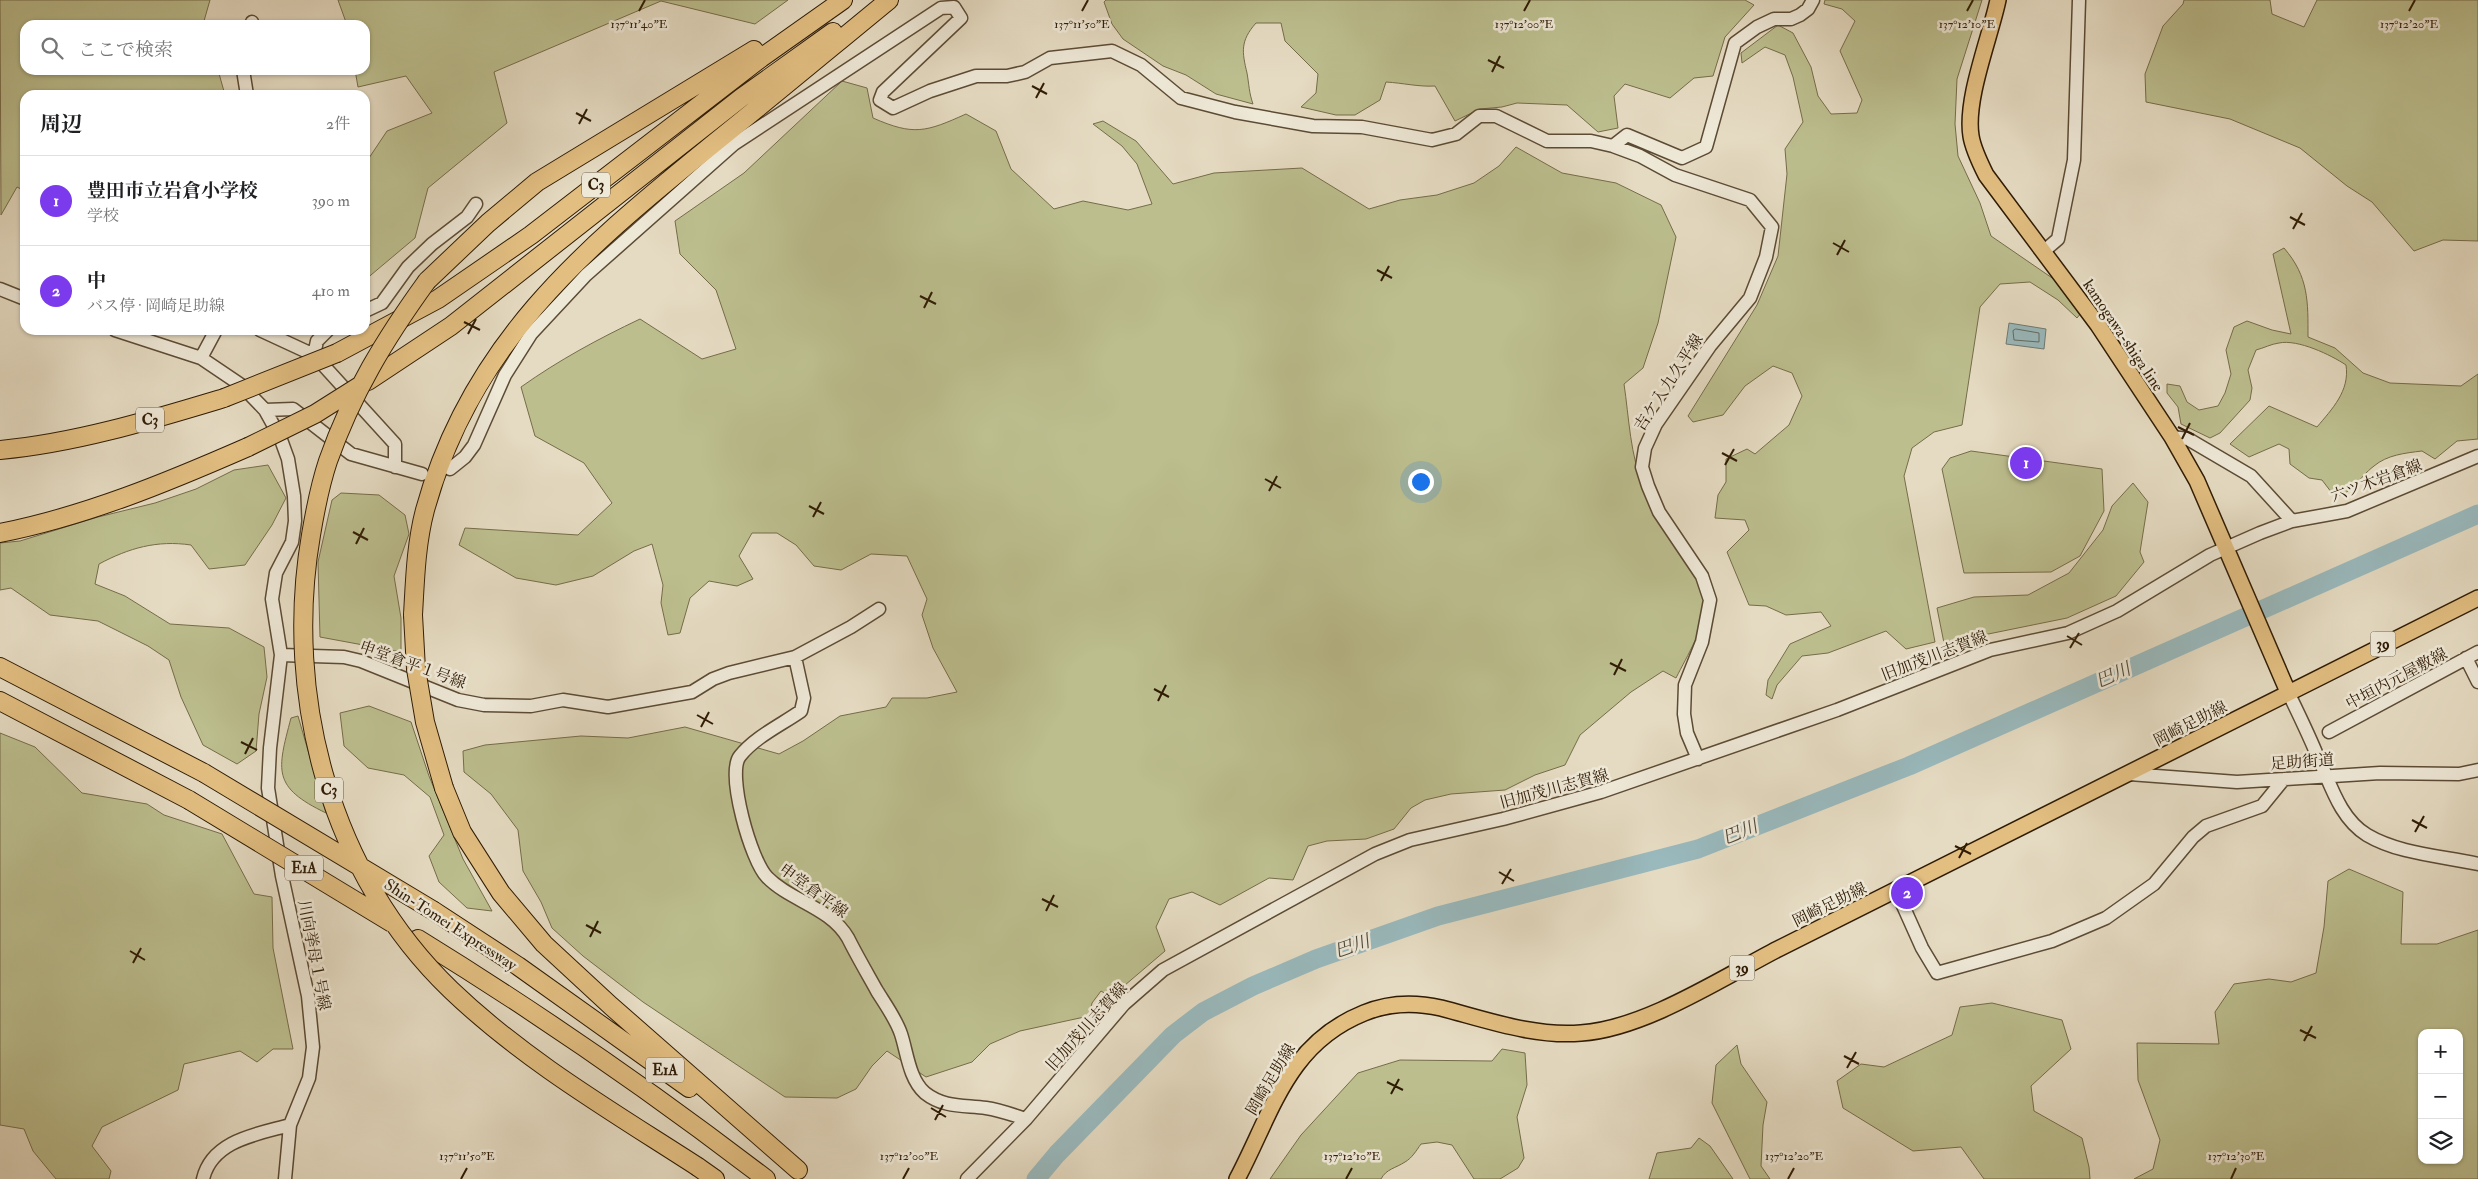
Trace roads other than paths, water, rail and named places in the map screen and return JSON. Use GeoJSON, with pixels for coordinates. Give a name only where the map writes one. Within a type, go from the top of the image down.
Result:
{"type":"FeatureCollection","features":[{"type":"Feature","properties":{"kind":"highway","name":"C3"},"geometry":{"type":"LineString","coordinates":[[715,1179],[526,1054],[450,989],[412,948],[350,849],[328,787],[312,727],[303,629],[306,568],[316,506],[327,463],[368,369],[396,323],[427,281],[488,223],[537,182],[661,109],[829,0]]}},
{"type":"Feature","properties":{"kind":"highway","name":"C3"},"geometry":{"type":"LineString","coordinates":[[0,450],[75,438],[151,420],[224,398],[337,353],[438,299],[524,240],[761,58],[843,0]]}},
{"type":"Feature","properties":{"kind":"highway"},"geometry":{"type":"LineString","coordinates":[[0,532],[74,514],[129,496],[248,447],[315,414],[451,326],[741,98],[877,0]]}},
{"type":"Feature","properties":{"kind":"highway"},"geometry":{"type":"LineString","coordinates":[[804,1175],[611,1006],[544,944],[501,893],[462,832],[444,788],[425,722],[416,669],[413,615],[416,567],[425,512],[441,461],[475,391],[514,332],[541,298],[580,257],[640,204],[889,0]]}},
{"type":"Feature","properties":{"kind":"highway","name":"Shin-Tomei Expressway"},"geometry":{"type":"LineString","coordinates":[[0,667],[71,702],[204,773],[434,911],[518,966],[617,1036],[804,1175]]}},
{"type":"Feature","properties":{"kind":"highway","name":"Shin-Tomei Expressway"},"geometry":{"type":"LineString","coordinates":[[0,701],[189,800],[501,990],[687,1118],[766,1179]]}},
{"type":"Feature","properties":{"kind":"main road","name":"kamogawa-shiga line"},"geometry":{"type":"LineString","coordinates":[[1998,0],[1970,115],[1971,136],[1986,175],[2098,325],[2172,437],[2198,481],[2288,692]]}},
{"type":"Feature","properties":{"kind":"main road","name":"岡崎足助線"},"geometry":{"type":"LineString","coordinates":[[1237,1179],[1267,1115],[1286,1081],[1306,1052],[1315,1042],[1347,1020],[1382,1008],[1423,1004],[1540,1033],[1581,1033],[1600,1031],[1663,1009],[2288,692],[2478,598]]}},
{"type":"Feature","properties":{"kind":"street"},"geometry":{"type":"LineString","coordinates":[[450,469],[465,457],[474,445],[505,375],[531,334],[586,275],[734,144],[942,8],[954,7],[961,18],[883,92],[880,100],[893,108],[930,91],[976,76],[1007,76],[1025,72],[1050,58],[1112,51],[1141,65],[1181,98],[1313,126],[1362,127],[1432,140],[1456,134],[1479,116],[1496,116],[1547,141],[1591,141],[1612,146],[1627,135],[1682,158],[1706,148],[1735,43],[1757,27],[1774,19],[1791,19],[1800,15],[1808,9],[1813,0]]}},
{"type":"Feature","properties":{"kind":"street"},"geometry":{"type":"LineString","coordinates":[[2044,251],[2058,239],[2074,160],[2079,0]]}},
{"type":"Feature","properties":{"kind":"street"},"geometry":{"type":"LineString","coordinates":[[244,75],[246,90]]}},
{"type":"Feature","properties":{"kind":"street","name":"吉ケ入九久平線"},"geometry":{"type":"LineString","coordinates":[[1612,146],[1640,156],[1675,175],[1750,200],[1772,227],[1766,257],[1750,298],[1710,346],[1656,424],[1645,448],[1642,467],[1659,512],[1702,576],[1710,600],[1702,642],[1685,685],[1684,714],[1687,733],[1698,759]]}},
{"type":"Feature","properties":{"kind":"street"},"geometry":{"type":"LineString","coordinates":[[370,309],[382,303],[408,267],[432,244],[467,217],[476,204]]}},
{"type":"Feature","properties":{"kind":"street"},"geometry":{"type":"LineString","coordinates":[[0,289],[20,297]]}},
{"type":"Feature","properties":{"kind":"street"},"geometry":{"type":"LineString","coordinates":[[130,335],[201,358],[213,335]]}},
{"type":"Feature","properties":{"kind":"street"},"geometry":{"type":"LineString","coordinates":[[271,335],[314,355],[396,444],[394,467]]}},
{"type":"Feature","properties":{"kind":"street"},"geometry":{"type":"LineString","coordinates":[[314,355],[317,341],[323,335]]}},
{"type":"Feature","properties":{"kind":"street","name":"川向挙母１号線"},"geometry":{"type":"LineString","coordinates":[[201,358],[241,385],[265,410],[280,437],[288,460],[294,496],[295,521],[292,542],[276,573],[272,600],[281,655],[270,748],[268,788],[282,876],[309,1005],[313,1047],[309,1078],[290,1125],[285,1179]]}},
{"type":"Feature","properties":{"kind":"street"},"geometry":{"type":"LineString","coordinates":[[265,410],[293,409],[351,454],[422,474]]}},
{"type":"Feature","properties":{"kind":"street"},"geometry":{"type":"LineString","coordinates":[[2172,437],[2188,439],[2251,476],[2292,521]]}},
{"type":"Feature","properties":{"kind":"street","name":"六ツ木岩倉線"},"geometry":{"type":"LineString","coordinates":[[2228,552],[2292,521],[2348,511],[2478,456]]}},
{"type":"Feature","properties":{"kind":"street","name":"旧加茂川志賀線"},"geometry":{"type":"LineString","coordinates":[[967,1179],[1026,1120],[1124,1004],[1163,970],[1375,854],[1410,840],[1566,803],[1837,710],[1990,650],[2068,632],[2117,611],[2210,555],[2228,552]]}},
{"type":"Feature","properties":{"kind":"street","name":"申堂倉平１号線"},"geometry":{"type":"LineString","coordinates":[[281,655],[344,657],[361,661],[458,700],[484,705],[531,706],[563,700],[608,707],[692,692],[714,679],[729,673],[795,657],[851,628],[879,610]]}},
{"type":"Feature","properties":{"kind":"street","name":"中垣内元屋敷線"},"geometry":{"type":"LineString","coordinates":[[2329,732],[2478,652]]}},
{"type":"Feature","properties":{"kind":"street","name":"申堂倉平線"},"geometry":{"type":"LineString","coordinates":[[795,657],[804,698],[801,711],[752,744],[739,757],[735,768],[747,834],[758,864],[766,877],[803,903],[831,919],[846,935],[893,1018],[915,1078],[924,1092],[937,1100],[959,1108],[986,1108],[1026,1120]]}},
{"type":"Feature","properties":{"kind":"street"},"geometry":{"type":"LineString","coordinates":[[2466,658],[2478,682]]}},
{"type":"Feature","properties":{"kind":"street"},"geometry":{"type":"LineString","coordinates":[[2288,692],[2348,818],[2366,834],[2393,846],[2478,864]]}},
{"type":"Feature","properties":{"kind":"street","name":"足助街道"},"geometry":{"type":"LineString","coordinates":[[2129,774],[2237,782],[2380,772],[2459,774],[2478,770]]}},
{"type":"Feature","properties":{"kind":"street"},"geometry":{"type":"LineString","coordinates":[[1896,890],[1922,948],[1937,973],[2052,940],[2085,928],[2114,912],[2154,884],[2193,837],[2206,826],[2262,806],[2284,779]]}},
{"type":"Feature","properties":{"kind":"street"},"geometry":{"type":"LineString","coordinates":[[203,1179],[216,1157],[235,1140],[290,1125]]}},
{"type":"Feature","properties":{"kind":"water"},"geometry":{"type":"Polygon","coordinates":[[[2009,323],[2046,329],[2044,349],[2006,344],[2009,323]]]}},
{"type":"Feature","properties":{"kind":"waterway","name":"巴川"},"geometry":{"type":"LineString","coordinates":[[1036,1179],[1057,1154],[1173,1035],[1203,1012],[1253,986],[1316,959],[1438,916],[1698,849],[1909,766],[2478,514]]}},
{"type":"Feature","properties":{"kind":"place","name":"豊田市立岩倉小学校"},"geometry":{"type":"Point","coordinates":[2026,463]}},
{"type":"Feature","properties":{"kind":"place","name":"中"},"geometry":{"type":"Point","coordinates":[1907,893]}}]}
